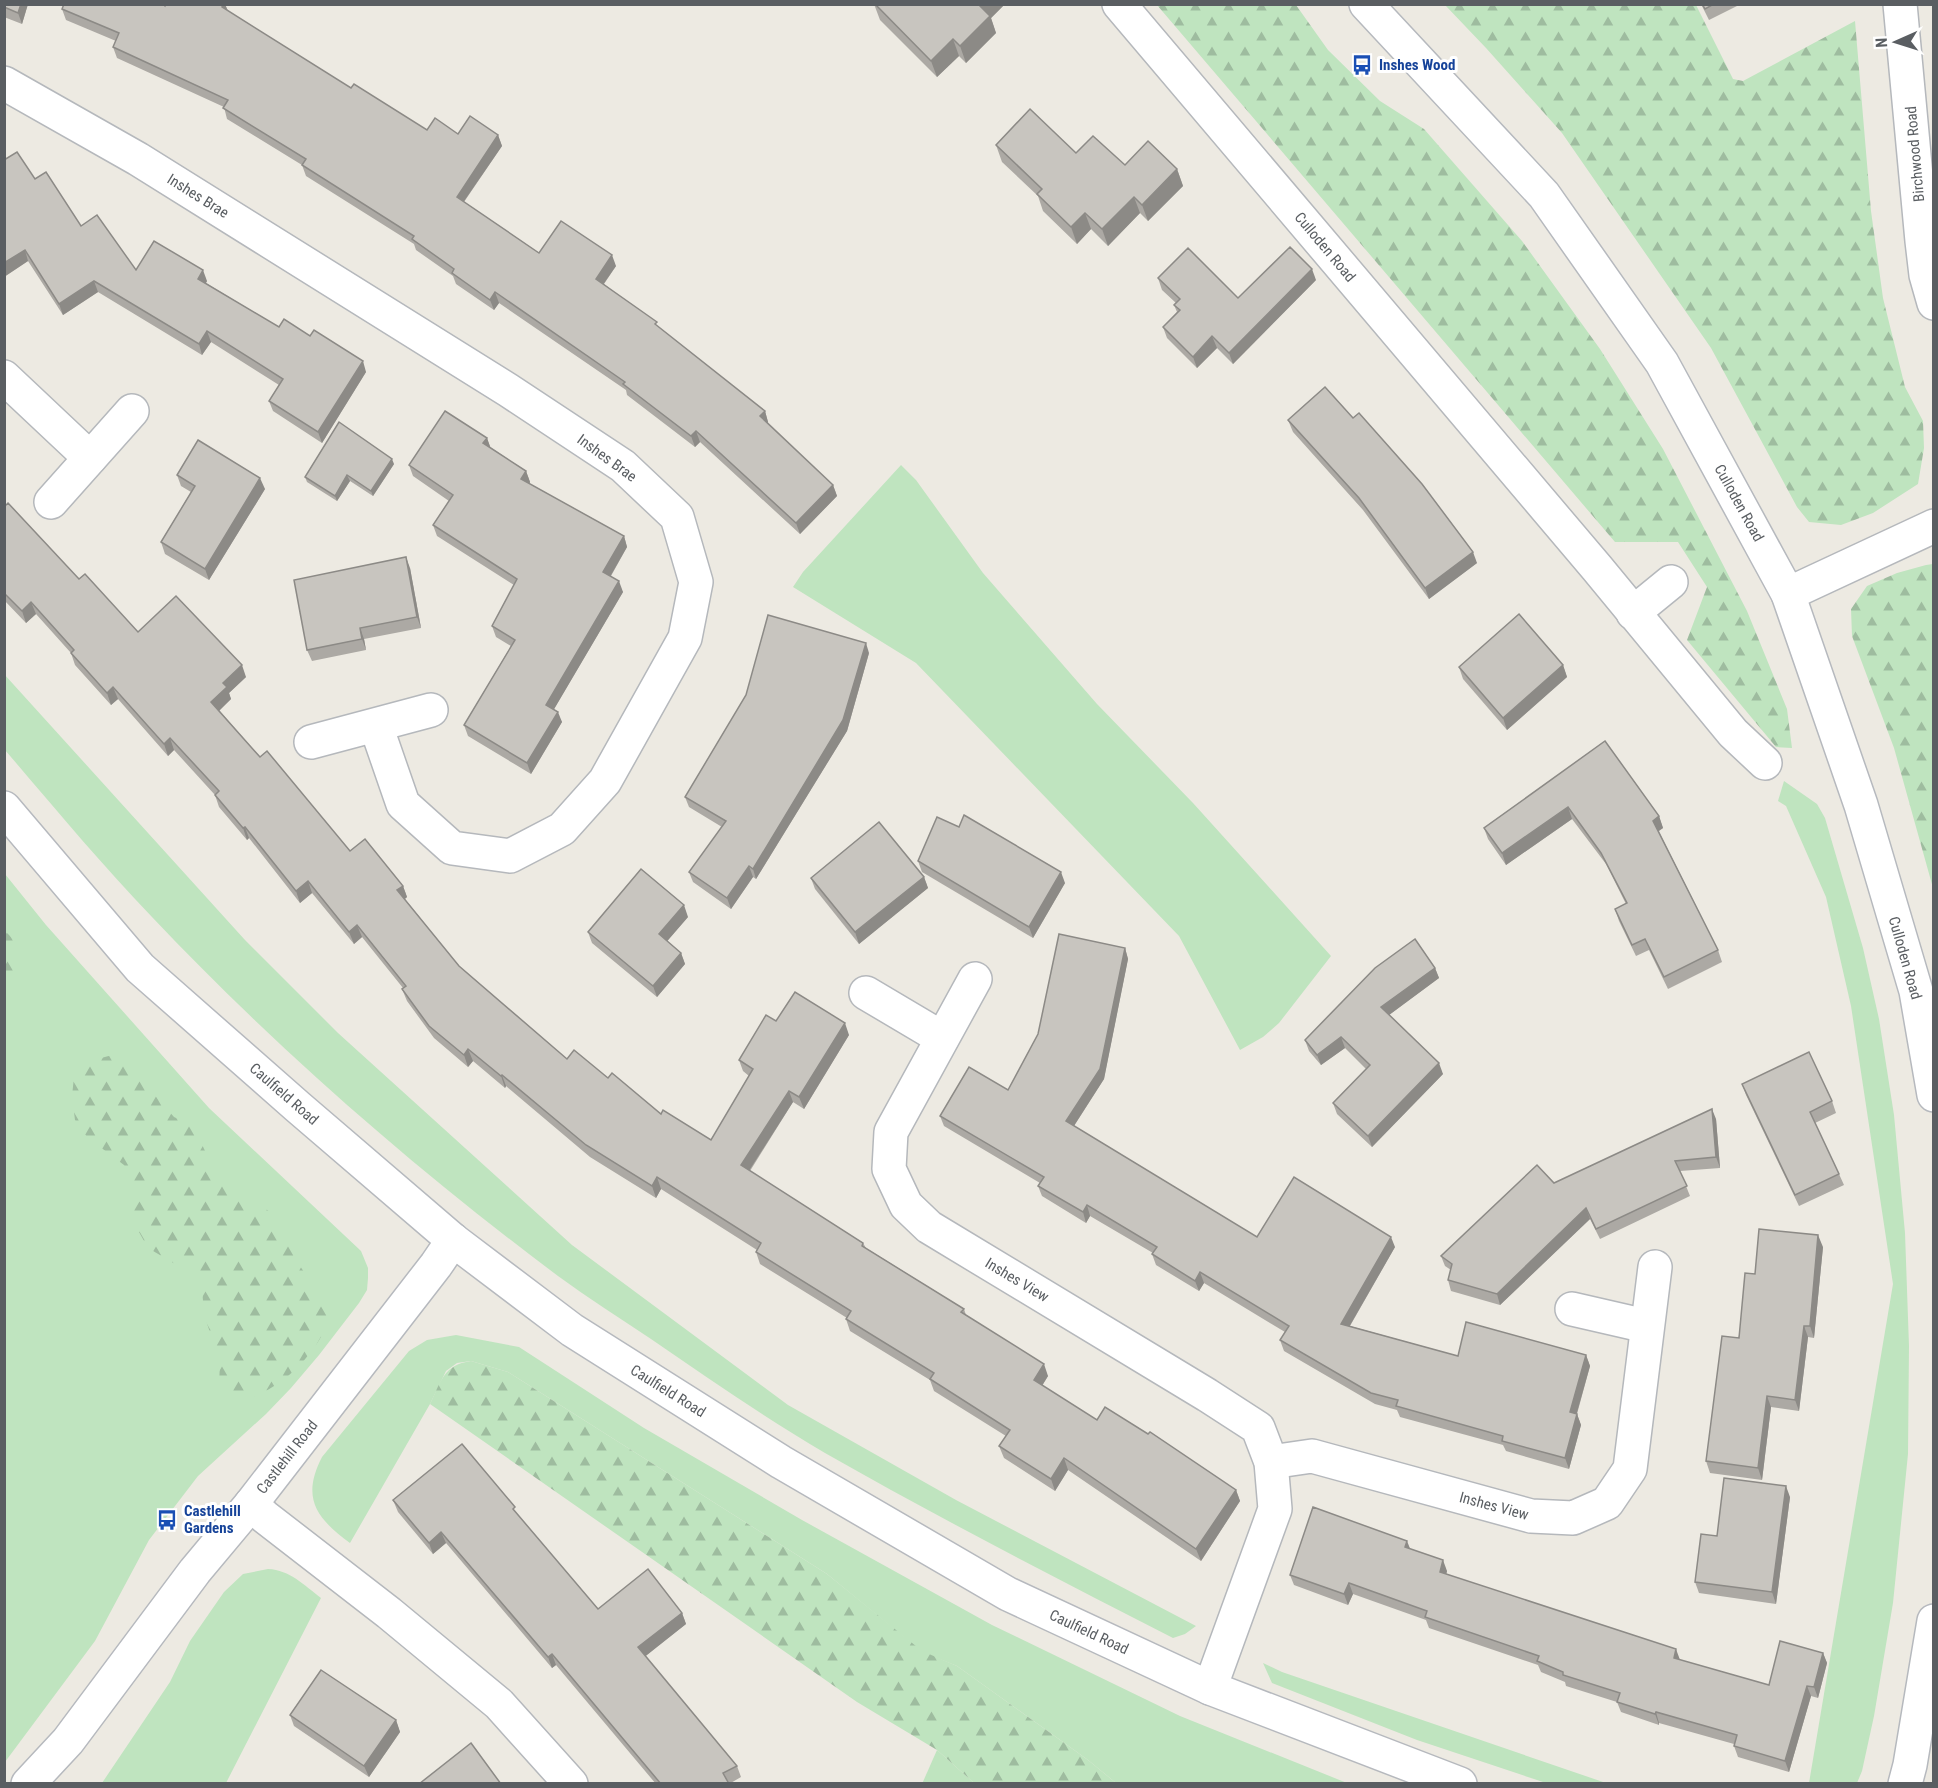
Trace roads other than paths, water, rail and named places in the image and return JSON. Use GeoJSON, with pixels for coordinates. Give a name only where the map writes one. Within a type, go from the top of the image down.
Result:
{"type":"FeatureCollection","features":[{"type":"Feature","properties":{"kind":"street","name":"Culloden Road"},"geometry":{"type":"LineString","coordinates":[[1119,4],[1733,734],[1765,763]]}},
{"type":"Feature","properties":{"kind":"street","name":"Culloden Road"},"geometry":{"type":"LineString","coordinates":[[1366,4],[1544,195],[1662,363],[1788,594],[1861,806],[1913,981],[1934,1095]]}},
{"type":"Feature","properties":{"kind":"street","name":"Birchwood Road"},"geometry":{"type":"LineString","coordinates":[[1900,4],[1923,252],[1926,275],[1934,303]]}},
{"type":"Feature","properties":{"kind":"street","name":"Inshes Brae"},"geometry":{"type":"LineString","coordinates":[[4,83],[138,159],[508,390],[623,466],[677,517],[696,582],[685,638],[605,781],[562,829],[510,856],[452,848],[403,804],[376,726]]}},
{"type":"Feature","properties":{"kind":"street"},"geometry":{"type":"LineString","coordinates":[[4,378],[90,458]]}},
{"type":"Feature","properties":{"kind":"street"},"geometry":{"type":"LineString","coordinates":[[51,502],[132,411]]}},
{"type":"Feature","properties":{"kind":"street"},"geometry":{"type":"LineString","coordinates":[[1788,594],[1934,526]]}},
{"type":"Feature","properties":{"kind":"street"},"geometry":{"type":"LineString","coordinates":[[1633,613],[1671,582]]}},
{"type":"Feature","properties":{"kind":"street"},"geometry":{"type":"LineString","coordinates":[[311,742],[431,710]]}},
{"type":"Feature","properties":{"kind":"street","name":"Caulfield Road"},"geometry":{"type":"LineString","coordinates":[[4,808],[140,968],[453,1240],[572,1330],[781,1462],[1008,1594],[1210,1688],[1460,1784]]}},
{"type":"Feature","properties":{"kind":"street","name":"Inshes View"},"geometry":{"type":"LineString","coordinates":[[975,979],[891,1132],[889,1169],[906,1205],[929,1227],[1207,1395],[1257,1428],[1271,1462],[1275,1509],[1210,1688]]}},
{"type":"Feature","properties":{"kind":"street"},"geometry":{"type":"LineString","coordinates":[[866,993],[942,1038]]}},
{"type":"Feature","properties":{"kind":"street","name":"Castlehill Road"},"geometry":{"type":"LineString","coordinates":[[28,1784],[68,1741],[195,1571],[251,1504],[453,1240]]}},
{"type":"Feature","properties":{"kind":"street","name":"Inshes View"},"geometry":{"type":"LineString","coordinates":[[1271,1462],[1312,1456],[1531,1516],[1573,1518],[1607,1503],[1630,1469],[1655,1267]]}},
{"type":"Feature","properties":{"kind":"street"},"geometry":{"type":"LineString","coordinates":[[1572,1309],[1646,1326]]}},
{"type":"Feature","properties":{"kind":"street"},"geometry":{"type":"LineString","coordinates":[[251,1504],[499,1704],[571,1784]]}},
{"type":"Feature","properties":{"kind":"street"},"geometry":{"type":"LineString","coordinates":[[1905,1784],[1911,1765],[1934,1621]]}},
{"type":"Feature","properties":{"kind":"place","name":"Inshes Wood"},"geometry":{"type":"Point","coordinates":[1362,65]}},
{"type":"Feature","properties":{"kind":"place","name":"Castlehill Gardens"},"geometry":{"type":"Point","coordinates":[167,1520]}}]}
